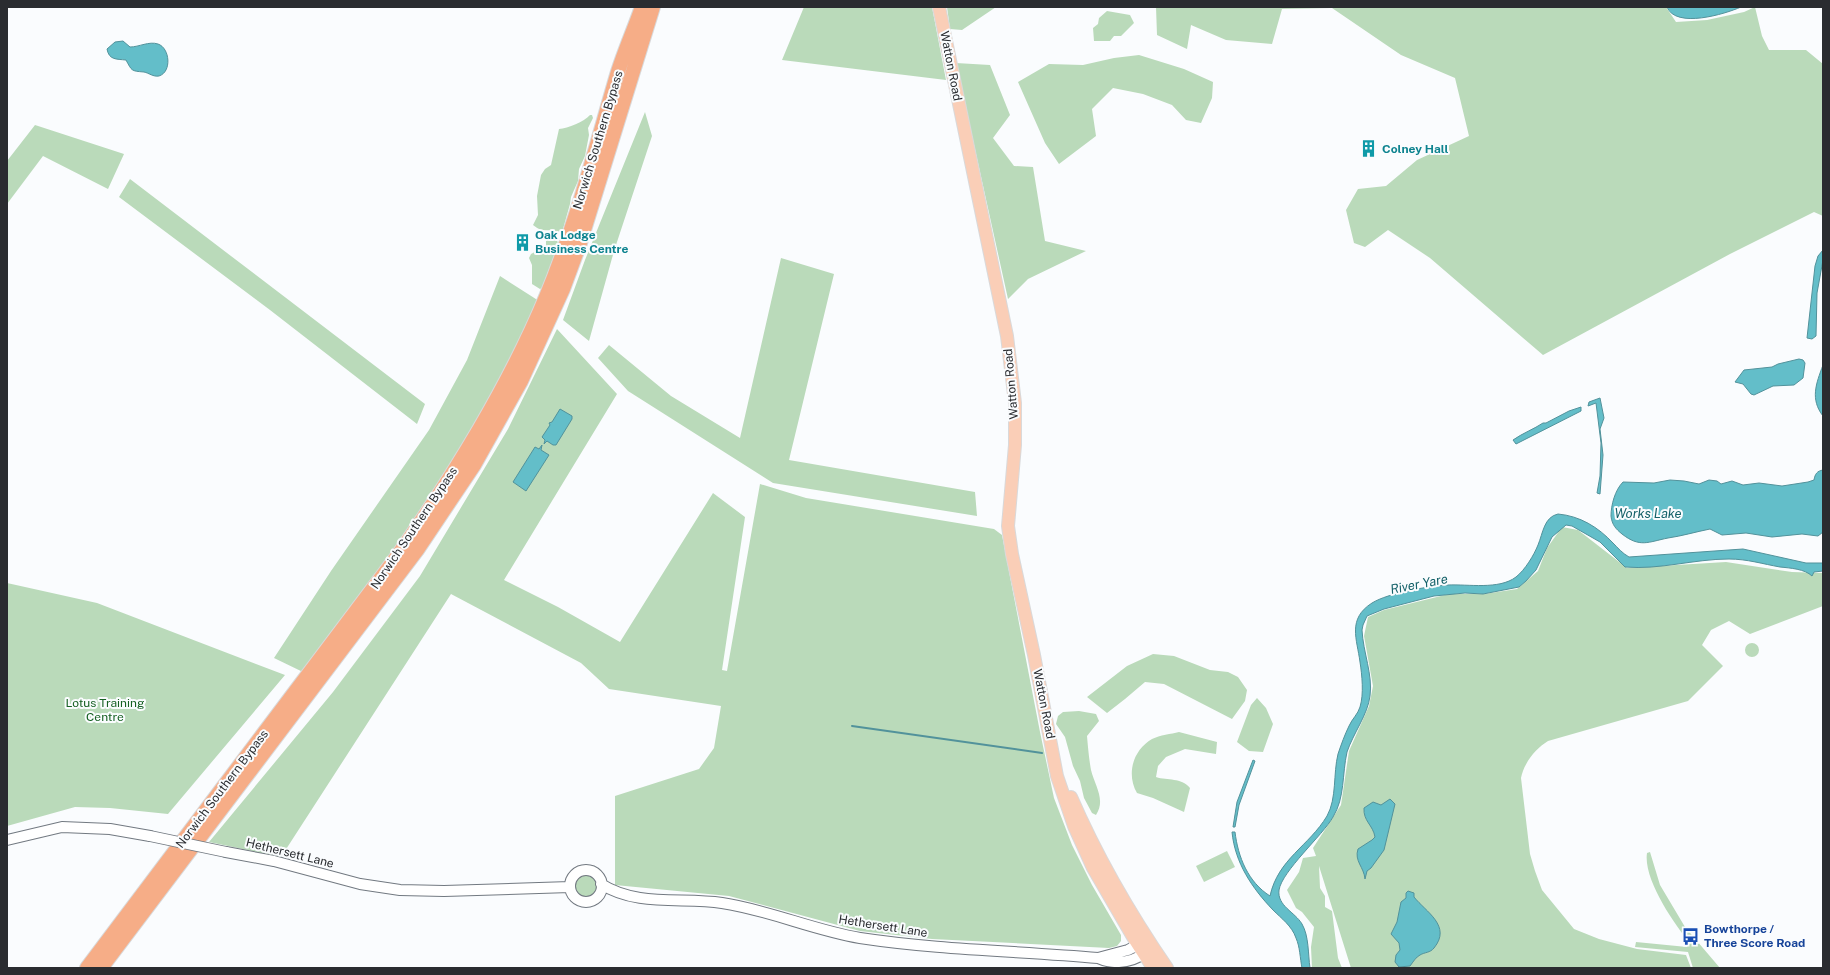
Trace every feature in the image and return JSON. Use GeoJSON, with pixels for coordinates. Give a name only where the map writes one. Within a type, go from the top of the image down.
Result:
{"type":"FeatureCollection","features":[{"type":"Feature","properties":{"kind":"highway"},"geometry":{"type":"LineString","coordinates":[[617,74],[638,7]]}},
{"type":"Feature","properties":{"kind":"highway","name":"Norwich Southern Bypass"},"geometry":{"type":"LineString","coordinates":[[87,968],[399,554],[431,509],[471,443],[517,362],[546,296],[571,229],[617,74],[642,7]]}},
{"type":"Feature","properties":{"kind":"highway","name":"Norwich Southern Bypass"},"geometry":{"type":"LineString","coordinates":[[101,968],[408,562],[451,501],[474,465],[521,381],[563,289],[580,243],[653,7]]}},
{"type":"Feature","properties":{"kind":"highway"},"geometry":{"type":"LineString","coordinates":[[580,243],[645,51],[662,7]]}},
{"type":"Feature","properties":{"kind":"main road","name":"Watton Road"},"geometry":{"type":"LineString","coordinates":[[939,7],[1007,336],[1015,403],[1015,445],[1008,526],[1055,763],[1101,860],[1146,947],[1153,968]]}},
{"type":"Feature","properties":{"kind":"main road","name":"Watton Road"},"geometry":{"type":"LineString","coordinates":[[1146,947],[1167,968]]}},
{"type":"Feature","properties":{"kind":"street","name":"Hethersett Lane"},"geometry":{"type":"LineString","coordinates":[[7,840],[62,827],[110,829],[274,861],[360,884],[400,890],[444,891],[570,886]]}},
{"type":"Feature","properties":{"kind":"street","name":"Hethersett Lane"},"geometry":{"type":"LineString","coordinates":[[620,894],[601,884],[595,874],[584,870],[574,876],[570,886],[574,897],[579,901],[590,901],[599,895],[620,894],[645,898],[720,903],[754,909],[842,934],[883,941],[928,946],[1098,958],[1106,961],[1122,962],[1132,960],[1146,947]]}},
{"type":"Feature","properties":{"kind":"street"},"geometry":{"type":"LineString","coordinates":[[599,895],[601,884]]}},
{"type":"Feature","properties":{"kind":"green space"},"geometry":{"type":"Polygon","coordinates":[[[804,7],[932,7],[946,80],[782,60],[804,7]]]}},
{"type":"Feature","properties":{"kind":"green space"},"geometry":{"type":"Polygon","coordinates":[[[947,7],[996,7],[962,30],[950,29],[947,7]]]}},
{"type":"Feature","properties":{"kind":"green space"},"geometry":{"type":"Polygon","coordinates":[[[1156,7],[1666,7],[1676,22],[1707,20],[1744,12],[1755,7],[1762,36],[1769,50],[1806,50],[1823,64],[1823,216],[1814,212],[1730,254],[1543,355],[1430,258],[1388,230],[1365,247],[1354,243],[1346,210],[1358,189],[1386,186],[1417,160],[1469,136],[1455,78],[1401,55],[1332,8],[1282,9],[1272,44],[1226,40],[1191,25],[1187,49],[1157,35],[1156,7]]]}},
{"type":"Feature","properties":{"kind":"green space"},"geometry":{"type":"Polygon","coordinates":[[[1107,11],[1130,15],[1134,23],[1121,36],[1114,36],[1110,41],[1094,41],[1093,28],[1098,24],[1099,18],[1107,11]]]}},
{"type":"Feature","properties":{"kind":"green space"},"geometry":{"type":"Polygon","coordinates":[[[1139,55],[1184,69],[1213,82],[1212,98],[1201,123],[1186,120],[1172,105],[1143,94],[1113,88],[1092,109],[1096,136],[1059,164],[1045,143],[1018,82],[1049,64],[1083,65],[1114,58],[1139,55]]]}},
{"type":"Feature","properties":{"kind":"green space"},"geometry":{"type":"Polygon","coordinates":[[[956,63],[990,65],[1010,115],[993,138],[1014,166],[1033,167],[1045,241],[1086,251],[1028,279],[1008,299],[956,63]]]}},
{"type":"Feature","properties":{"kind":"green space"},"geometry":{"type":"Polygon","coordinates":[[[645,112],[652,136],[614,251],[589,341],[563,320],[585,260],[645,112]]]}},
{"type":"Feature","properties":{"kind":"green space"},"geometry":{"type":"Polygon","coordinates":[[[592,115],[593,118],[588,128],[589,135],[585,156],[579,169],[578,181],[571,197],[563,229],[556,234],[552,230],[540,229],[533,225],[538,215],[537,196],[541,175],[545,169],[551,165],[559,129],[576,124],[592,115]]]}},
{"type":"Feature","properties":{"kind":"green space"},"geometry":{"type":"Polygon","coordinates":[[[35,125],[124,154],[108,189],[43,156],[7,204],[7,161],[35,125]]]}},
{"type":"Feature","properties":{"kind":"green space"},"geometry":{"type":"Polygon","coordinates":[[[130,179],[425,404],[417,424],[270,310],[119,197],[130,179]]]}},
{"type":"Feature","properties":{"kind":"green space"},"geometry":{"type":"Polygon","coordinates":[[[549,238],[557,239],[558,245],[542,288],[540,289],[532,284],[532,265],[529,258],[531,254],[546,246],[546,240],[549,238]]]}},
{"type":"Feature","properties":{"kind":"green space"},"geometry":{"type":"Polygon","coordinates":[[[781,258],[834,274],[789,460],[975,492],[977,516],[773,483],[628,391],[598,358],[609,345],[671,396],[740,438],[781,258]]]}},
{"type":"Feature","properties":{"kind":"green space"},"geometry":{"type":"Polygon","coordinates":[[[500,276],[539,301],[500,380],[442,483],[305,673],[274,658],[331,571],[429,430],[467,360],[500,276]]]}},
{"type":"Feature","properties":{"kind":"green space"},"geometry":{"type":"Polygon","coordinates":[[[557,329],[617,394],[504,580],[558,607],[620,642],[713,493],[745,517],[722,670],[727,671],[760,484],[806,498],[994,529],[1002,535],[1054,798],[1072,845],[1092,885],[1121,935],[1121,941],[1117,946],[1109,948],[932,939],[860,931],[729,896],[615,885],[615,796],[699,769],[714,748],[721,706],[609,689],[581,663],[451,594],[281,857],[209,842],[333,692],[420,576],[508,429],[557,329]]]}},
{"type":"Feature","properties":{"kind":"green space"},"geometry":{"type":"Polygon","coordinates":[[[1562,527],[1578,530],[1627,568],[1726,562],[1792,572],[1823,573],[1823,606],[1750,634],[1729,621],[1711,630],[1702,645],[1723,666],[1688,701],[1548,741],[1531,757],[1522,772],[1521,778],[1530,854],[1535,871],[1542,890],[1574,929],[1599,939],[1637,949],[1686,955],[1691,968],[1351,968],[1319,866],[1320,888],[1325,896],[1325,907],[1332,911],[1338,958],[1342,968],[1312,968],[1311,947],[1314,927],[1302,912],[1296,908],[1287,890],[1299,872],[1303,858],[1316,856],[1313,848],[1341,805],[1349,751],[1369,706],[1373,686],[1364,636],[1368,617],[1384,610],[1449,594],[1484,594],[1517,589],[1538,571],[1547,548],[1562,527]]]}},
{"type":"Feature","properties":{"kind":"green space","name":"Lotus Training Centre"},"geometry":{"type":"Polygon","coordinates":[[[7,583],[97,603],[285,675],[168,814],[110,808],[75,807],[7,826],[7,583]]]}},
{"type":"Feature","properties":{"kind":"green space"},"geometry":{"type":"Polygon","coordinates":[[[1752,643],[1757,645],[1759,650],[1757,655],[1752,657],[1747,655],[1745,650],[1747,645],[1752,643]]]}},
{"type":"Feature","properties":{"kind":"green space"},"geometry":{"type":"Polygon","coordinates":[[[1153,654],[1174,656],[1210,670],[1228,672],[1238,677],[1247,690],[1245,701],[1232,719],[1164,684],[1145,682],[1107,713],[1087,697],[1127,666],[1153,654]]]}},
{"type":"Feature","properties":{"kind":"green space"},"geometry":{"type":"Polygon","coordinates":[[[1257,698],[1266,708],[1273,724],[1263,752],[1249,751],[1237,742],[1251,705],[1257,698]]]}},
{"type":"Feature","properties":{"kind":"green space"},"geometry":{"type":"Polygon","coordinates":[[[1079,711],[1096,714],[1099,721],[1087,736],[1091,770],[1100,798],[1099,809],[1096,815],[1092,813],[1084,798],[1080,781],[1073,766],[1065,737],[1056,724],[1058,716],[1063,712],[1079,711]]]}},
{"type":"Feature","properties":{"kind":"green space"},"geometry":{"type":"Polygon","coordinates":[[[1179,732],[1217,742],[1216,754],[1185,749],[1166,757],[1158,766],[1156,777],[1183,782],[1190,788],[1184,812],[1153,798],[1137,793],[1132,778],[1133,763],[1140,749],[1145,744],[1152,739],[1179,732]]]}},
{"type":"Feature","properties":{"kind":"green space"},"geometry":{"type":"Polygon","coordinates":[[[1227,851],[1235,867],[1204,882],[1196,866],[1227,851]]]}},
{"type":"Feature","properties":{"kind":"green space"},"geometry":{"type":"Polygon","coordinates":[[[1650,852],[1660,885],[1685,927],[1720,968],[1693,968],[1688,952],[1635,947],[1636,942],[1687,947],[1690,943],[1668,913],[1655,888],[1647,864],[1647,853],[1650,852]]]}},
{"type":"Feature","properties":{"kind":"green space"},"geometry":{"type":"Polygon","coordinates":[[[586,874],[595,877],[598,886],[595,895],[586,898],[577,895],[574,886],[577,877],[586,874]]]}},
{"type":"Feature","properties":{"kind":"water"},"geometry":{"type":"Polygon","coordinates":[[[1667,7],[1678,7],[1687,12],[1707,7],[1741,7],[1713,16],[1690,19],[1672,14],[1667,7]]]}},
{"type":"Feature","properties":{"kind":"water"},"geometry":{"type":"Polygon","coordinates":[[[123,41],[130,47],[151,43],[162,46],[168,60],[166,70],[163,74],[155,76],[144,72],[134,71],[126,60],[111,57],[107,49],[115,42],[123,41]]]}},
{"type":"Feature","properties":{"kind":"water"},"geometry":{"type":"Polygon","coordinates":[[[1823,250],[1823,260],[1817,293],[1816,336],[1812,339],[1807,338],[1815,266],[1818,256],[1823,250]]]}},
{"type":"Feature","properties":{"kind":"water"},"geometry":{"type":"Polygon","coordinates":[[[1799,359],[1803,360],[1805,363],[1803,378],[1794,385],[1773,386],[1754,395],[1751,394],[1743,384],[1735,382],[1744,370],[1772,367],[1799,359]]]}},
{"type":"Feature","properties":{"kind":"water"},"geometry":{"type":"Polygon","coordinates":[[[1823,365],[1823,416],[1819,410],[1815,397],[1816,385],[1823,365]]]}},
{"type":"Feature","properties":{"kind":"water"},"geometry":{"type":"Polygon","coordinates":[[[1600,398],[1604,418],[1600,429],[1603,455],[1600,494],[1597,493],[1600,476],[1601,443],[1596,403],[1588,406],[1589,402],[1600,398]]]}},
{"type":"Feature","properties":{"kind":"water"},"geometry":{"type":"Polygon","coordinates":[[[1581,407],[1581,411],[1516,444],[1513,440],[1543,423],[1581,407]]]}},
{"type":"Feature","properties":{"kind":"water"},"geometry":{"type":"Polygon","coordinates":[[[560,409],[572,416],[572,419],[556,445],[553,445],[547,441],[544,444],[545,440],[542,437],[550,425],[549,423],[552,422],[560,409]]]}},
{"type":"Feature","properties":{"kind":"water"},"geometry":{"type":"Polygon","coordinates":[[[542,445],[541,450],[549,455],[526,491],[513,482],[535,447],[539,449],[542,445]]]}},
{"type":"Feature","properties":{"kind":"water","name":"Works Lake"},"geometry":{"type":"Polygon","coordinates":[[[1823,470],[1823,532],[1818,536],[1802,534],[1772,537],[1746,533],[1722,535],[1710,529],[1644,543],[1628,538],[1618,530],[1612,522],[1611,512],[1614,498],[1623,482],[1654,483],[1670,480],[1699,484],[1709,480],[1717,481],[1721,484],[1732,481],[1743,485],[1759,483],[1782,486],[1814,480],[1817,473],[1823,470]]]}},
{"type":"Feature","properties":{"kind":"water"},"geometry":{"type":"Polygon","coordinates":[[[1558,514],[1574,517],[1595,527],[1629,557],[1743,549],[1806,563],[1823,563],[1823,571],[1814,572],[1812,576],[1797,569],[1736,559],[1716,559],[1638,568],[1625,567],[1600,542],[1572,526],[1566,525],[1552,537],[1536,570],[1519,587],[1483,594],[1465,593],[1434,596],[1384,609],[1367,616],[1362,630],[1371,688],[1369,703],[1347,752],[1340,802],[1328,825],[1287,873],[1279,890],[1279,896],[1284,905],[1299,920],[1306,934],[1310,968],[1302,968],[1298,945],[1294,934],[1289,926],[1258,893],[1252,884],[1241,865],[1232,832],[1235,832],[1236,841],[1245,868],[1256,884],[1270,896],[1274,883],[1280,872],[1295,853],[1320,827],[1330,809],[1334,794],[1338,754],[1350,723],[1359,710],[1361,702],[1362,679],[1356,637],[1356,623],[1364,609],[1379,599],[1409,591],[1448,585],[1483,586],[1501,584],[1509,581],[1519,574],[1532,558],[1547,522],[1550,518],[1558,514]]]}},
{"type":"Feature","properties":{"kind":"water"},"geometry":{"type":"Polygon","coordinates":[[[1253,760],[1255,761],[1239,805],[1235,827],[1233,827],[1237,802],[1253,760]]]}},
{"type":"Feature","properties":{"kind":"water"},"geometry":{"type":"Polygon","coordinates":[[[1390,799],[1395,804],[1384,850],[1371,868],[1367,871],[1365,879],[1358,861],[1357,853],[1358,849],[1375,837],[1365,816],[1364,808],[1373,802],[1381,805],[1390,799]]]}},
{"type":"Feature","properties":{"kind":"water"},"geometry":{"type":"Polygon","coordinates":[[[1408,891],[1414,893],[1414,897],[1435,920],[1439,926],[1440,933],[1439,940],[1432,950],[1419,956],[1410,966],[1399,967],[1395,962],[1396,955],[1400,950],[1399,943],[1391,934],[1397,922],[1401,902],[1406,898],[1406,893],[1408,891]]]}},
{"type":"Feature","properties":{"kind":"waterway","name":"River Yare"},"geometry":{"type":"LineString","coordinates":[[1674,7],[1684,11],[1715,7]]}},
{"type":"Feature","properties":{"kind":"waterway"},"geometry":{"type":"LineString","coordinates":[[852,726],[1042,753]]}},
{"type":"Feature","properties":{"kind":"place","name":"Colney Hall"},"geometry":{"type":"Point","coordinates":[1369,149]}},
{"type":"Feature","properties":{"kind":"place","name":"Oak Lodge Business Centre"},"geometry":{"type":"Point","coordinates":[522,242]}},
{"type":"Feature","properties":{"kind":"place","name":"Bowthorpe / Three Score Road"},"geometry":{"type":"Point","coordinates":[1691,936]}}]}
